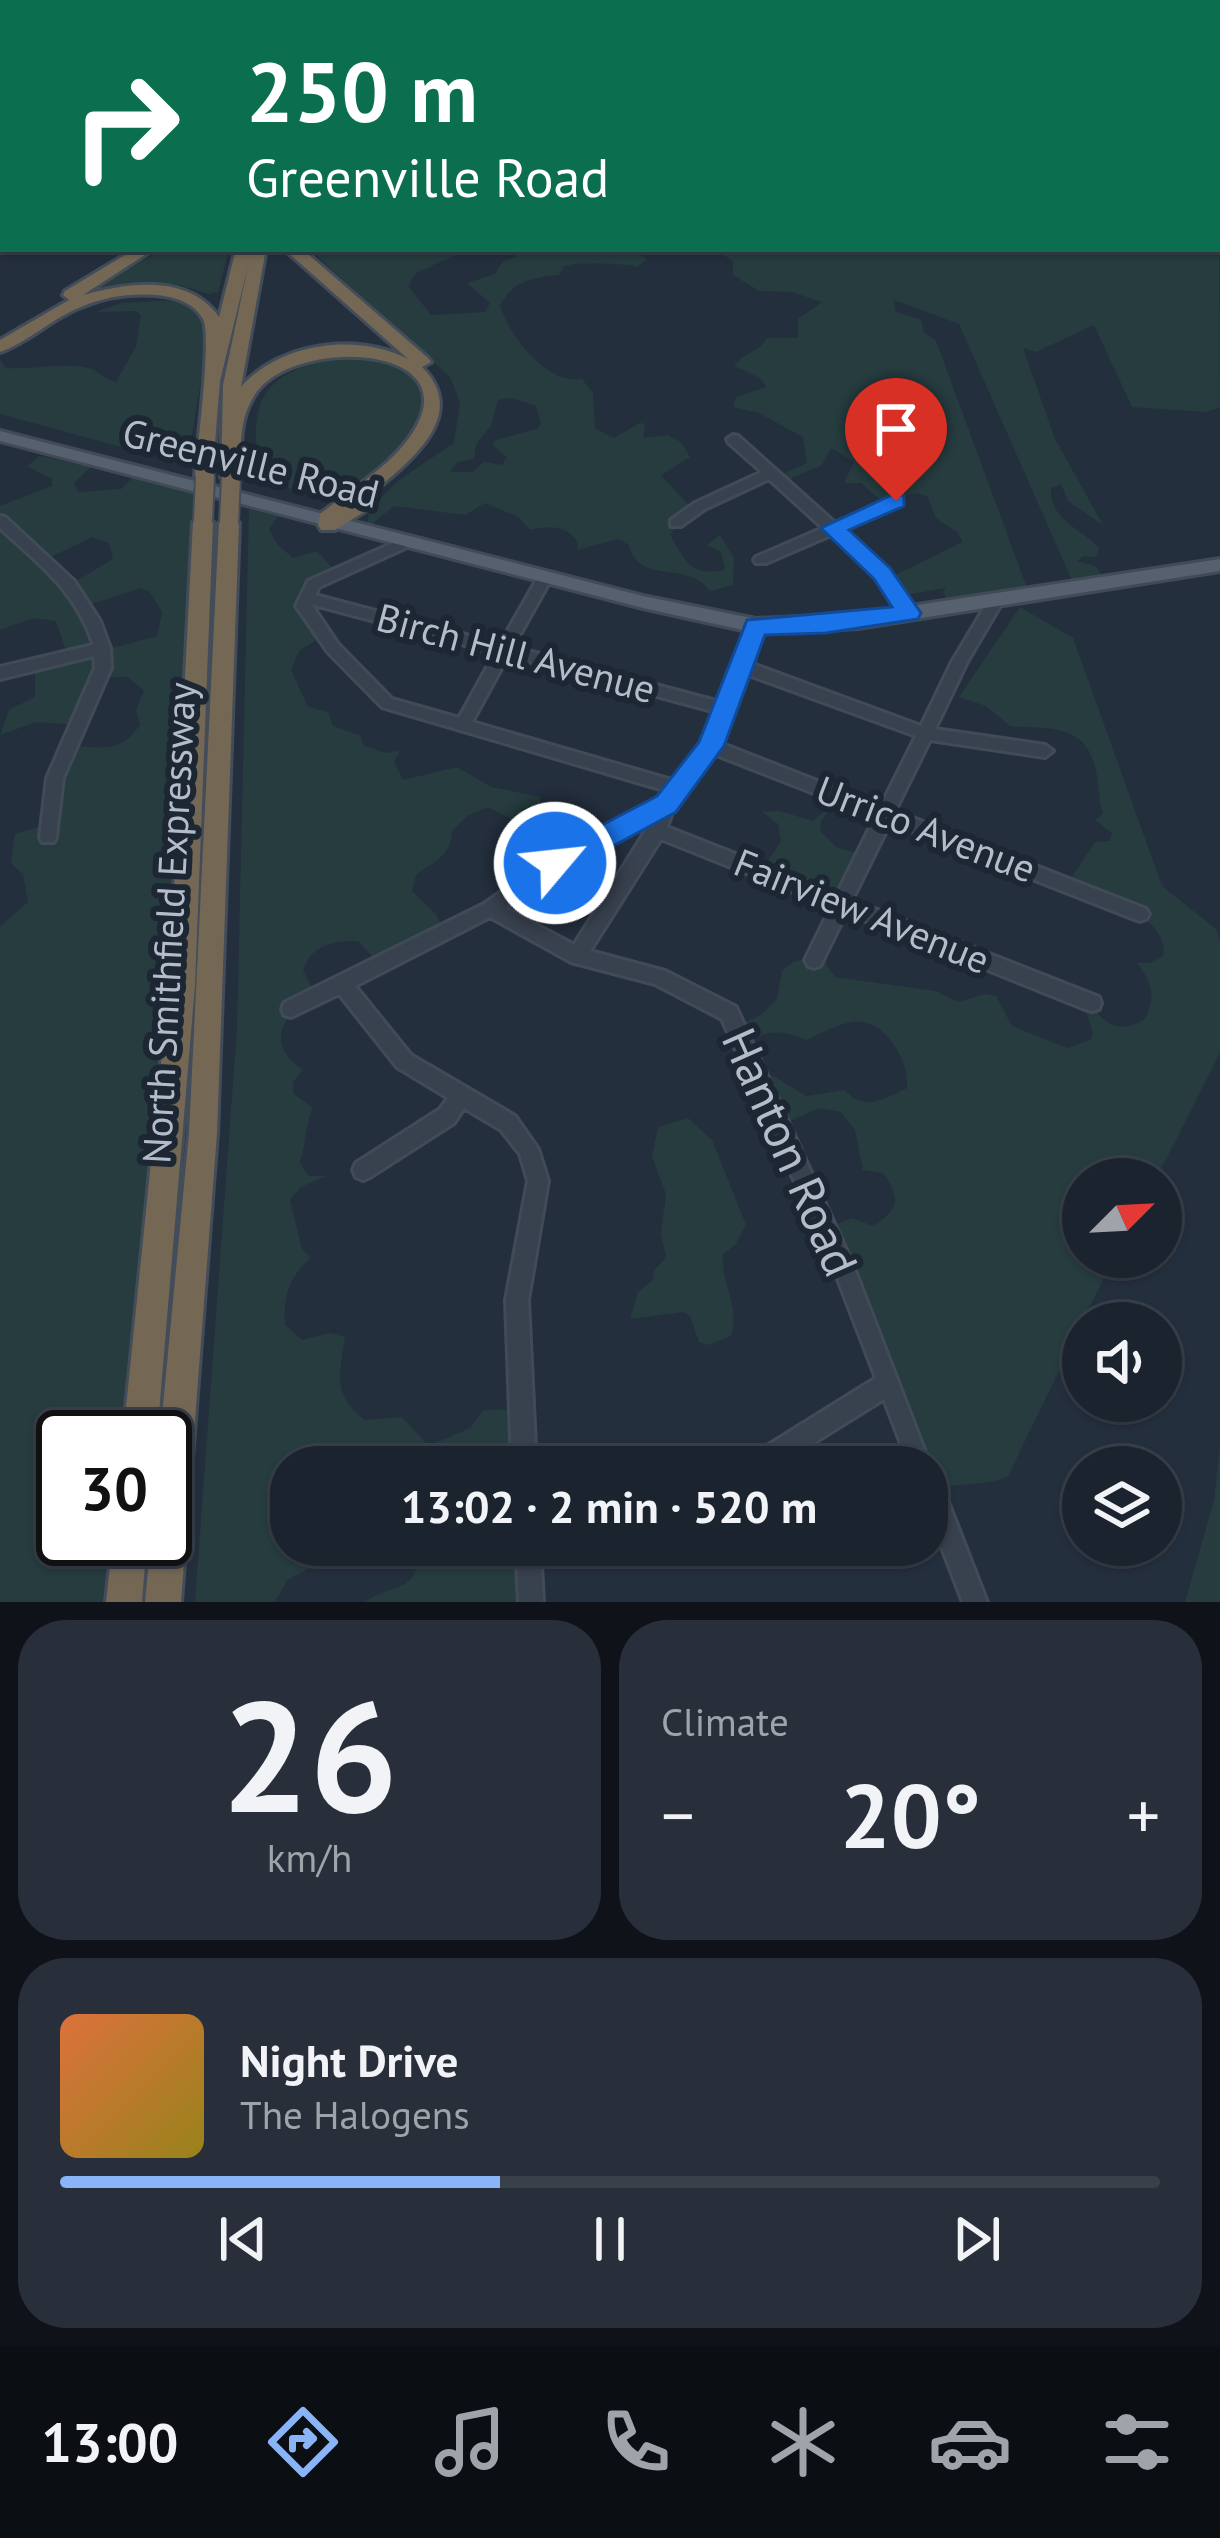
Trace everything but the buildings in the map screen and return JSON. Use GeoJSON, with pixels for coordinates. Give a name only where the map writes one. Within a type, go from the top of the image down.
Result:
{"type":"FeatureCollection","features":[{"type":"Feature","properties":{"kind":"highway"},"geometry":{"type":"LineString","coordinates":[[0,344],[141,252]]}},
{"type":"Feature","properties":{"kind":"highway","name":"North Smithfield Expressway"},"geometry":{"type":"LineString","coordinates":[[163,1602],[204,1114],[216,522],[205,476],[215,359],[243,252]]}},
{"type":"Feature","properties":{"kind":"highway","name":"North Smithfield Expressway"},"geometry":{"type":"LineString","coordinates":[[143,1410],[181,1004],[216,522],[231,477],[236,352],[259,252]]}},
{"type":"Feature","properties":{"kind":"highway"},"geometry":{"type":"LineString","coordinates":[[295,252],[436,375],[445,389],[447,412],[439,430],[334,516]]}},
{"type":"Feature","properties":{"kind":"highway"},"geometry":{"type":"LineString","coordinates":[[0,344],[77,302],[147,290],[176,295],[207,312],[213,324],[215,359]]}},
{"type":"Feature","properties":{"kind":"highway"},"geometry":{"type":"LineString","coordinates":[[230,436],[245,393],[281,365],[347,351],[387,356],[413,368],[436,397],[431,423],[334,516]]}},
{"type":"Feature","properties":{"kind":"highway"},"geometry":{"type":"LineString","coordinates":[[334,516],[359,516],[371,530]]}},
{"type":"Feature","properties":{"kind":"highway"},"geometry":{"type":"LineString","coordinates":[[124,1602],[127,1566]]}},
{"type":"Feature","properties":{"kind":"main road","name":"Greenville Road"},"geometry":{"type":"LineString","coordinates":[[0,438],[334,516],[400,545],[484,561]]}},
{"type":"Feature","properties":{"kind":"main road","name":"Greenville Road"},"geometry":{"type":"LineString","coordinates":[[371,530],[756,626],[826,625],[1220,565]]}},
{"type":"Feature","properties":{"kind":"street"},"geometry":{"type":"LineString","coordinates":[[733,440],[882,574],[909,613]]}},
{"type":"Feature","properties":{"kind":"street"},"geometry":{"type":"LineString","coordinates":[[676,523],[700,506],[770,473]]}},
{"type":"Feature","properties":{"kind":"street"},"geometry":{"type":"LineString","coordinates":[[761,560],[896,501]]}},
{"type":"Feature","properties":{"kind":"street"},"geometry":{"type":"LineString","coordinates":[[0,520],[88,603],[103,648],[103,668],[55,778],[48,837]]}},
{"type":"Feature","properties":{"kind":"street"},"geometry":{"type":"LineString","coordinates":[[400,545],[319,580],[305,597],[306,613],[333,648],[387,703],[672,796]]}},
{"type":"Feature","properties":{"kind":"street"},"geometry":{"type":"LineString","coordinates":[[463,726],[545,577]]}},
{"type":"Feature","properties":{"kind":"street","name":"Birch Hill Avenue"},"geometry":{"type":"LineString","coordinates":[[305,597],[727,709]]}},
{"type":"Feature","properties":{"kind":"street"},"geometry":{"type":"LineString","coordinates":[[814,961],[884,812],[997,599]]}},
{"type":"Feature","properties":{"kind":"street"},"geometry":{"type":"LineString","coordinates":[[577,956],[657,830],[672,796],[711,746],[756,626]]}},
{"type":"Feature","properties":{"kind":"street"},"geometry":{"type":"LineString","coordinates":[[0,673],[103,648]]}},
{"type":"Feature","properties":{"kind":"street"},"geometry":{"type":"LineString","coordinates":[[741,665],[924,733],[1045,751]]}},
{"type":"Feature","properties":{"kind":"street","name":"Urrico Avenue"},"geometry":{"type":"LineString","coordinates":[[711,746],[1140,914]]}},
{"type":"Feature","properties":{"kind":"street"},"geometry":{"type":"LineString","coordinates":[[291,1009],[490,909],[555,863],[672,796]]}},
{"type":"Feature","properties":{"kind":"street","name":"Fairview Avenue"},"geometry":{"type":"LineString","coordinates":[[657,830],[1092,1004]]}},
{"type":"Feature","properties":{"kind":"street","name":"Hanton Road"},"geometry":{"type":"LineString","coordinates":[[490,909],[577,956],[659,977],[729,1013],[845,1270],[914,1446]]}},
{"type":"Feature","properties":{"kind":"street"},"geometry":{"type":"LineString","coordinates":[[344,985],[404,1061],[508,1123],[528,1149],[538,1181],[517,1300],[523,1446]]}},
{"type":"Feature","properties":{"kind":"street"},"geometry":{"type":"LineString","coordinates":[[363,1170],[447,1116],[462,1095]]}},
{"type":"Feature","properties":{"kind":"street"},"geometry":{"type":"LineString","coordinates":[[788,1446],[889,1383]]}},
{"type":"Feature","properties":{"kind":"street"},"geometry":{"type":"LineString","coordinates":[[948,1533],[975,1602]]}},
{"type":"Feature","properties":{"kind":"street"},"geometry":{"type":"LineString","coordinates":[[529,1566],[531,1602]]}},
{"type":"Feature","properties":{"kind":"green space"},"geometry":{"type":"Polygon","coordinates":[[[159,252],[228,252],[218,292],[209,294],[176,284],[86,292],[159,252]]]}},
{"type":"Feature","properties":{"kind":"green space"},"geometry":{"type":"Polygon","coordinates":[[[312,252],[462,252],[416,273],[408,286],[431,315],[485,312],[490,303],[467,283],[495,274],[502,262],[516,256],[514,252],[636,252],[647,259],[637,267],[564,266],[559,275],[517,286],[500,306],[531,356],[556,374],[582,379],[593,393],[595,428],[614,438],[640,423],[645,424],[643,438],[668,435],[681,442],[690,457],[661,475],[693,510],[670,534],[690,565],[713,572],[725,570],[721,552],[707,545],[720,535],[734,558],[733,585],[710,591],[689,576],[642,565],[629,545],[618,539],[577,550],[578,543],[564,530],[530,530],[518,517],[485,503],[465,515],[394,506],[367,528],[369,510],[399,480],[454,443],[460,402],[450,377],[312,252]],[[512,398],[498,400],[491,426],[476,444],[474,459],[457,462],[450,472],[473,472],[484,462],[502,465],[507,457],[492,445],[496,440],[537,429],[541,423],[536,406],[512,398]]]}},
{"type":"Feature","properties":{"kind":"green space"},"geometry":{"type":"Polygon","coordinates":[[[719,252],[1219,252],[1220,407],[1207,412],[1132,407],[1094,325],[1036,352],[1023,348],[1055,439],[1103,525],[1068,501],[1061,484],[1051,488],[1061,516],[1099,548],[1096,557],[1083,556],[1077,561],[1095,566],[1106,582],[1075,587],[959,324],[894,300],[895,311],[921,320],[924,332],[936,341],[1027,588],[947,600],[946,588],[900,596],[887,579],[963,542],[936,518],[927,496],[899,497],[899,487],[891,490],[898,499],[886,505],[861,483],[844,483],[854,462],[831,448],[822,465],[783,482],[776,477],[807,463],[803,437],[759,413],[733,407],[736,397],[766,387],[760,378],[734,366],[767,338],[798,338],[798,319],[822,302],[792,292],[759,291],[733,275],[733,261],[719,252]]]}},
{"type":"Feature","properties":{"kind":"green space"},"geometry":{"type":"Polygon","coordinates":[[[177,300],[197,310],[210,326],[187,465],[0,414],[0,359],[6,368],[83,367],[116,382],[136,346],[141,315],[136,311],[96,312],[121,303],[177,300]]]}},
{"type":"Feature","properties":{"kind":"green space"},"geometry":{"type":"Polygon","coordinates":[[[364,357],[423,375],[430,419],[373,473],[333,491],[310,492],[257,476],[257,417],[275,383],[317,363],[364,357]]]}},
{"type":"Feature","properties":{"kind":"green space"},"geometry":{"type":"Polygon","coordinates":[[[40,456],[91,467],[74,483],[78,492],[121,489],[133,477],[196,491],[187,762],[137,1410],[36,1410],[36,1566],[109,1566],[105,1602],[0,1602],[0,927],[28,902],[23,875],[11,863],[15,834],[51,823],[71,745],[111,746],[134,733],[140,724],[136,710],[144,691],[128,677],[102,677],[78,725],[36,722],[0,735],[9,710],[35,697],[35,664],[67,654],[56,621],[33,618],[0,630],[0,506],[52,486],[52,479],[27,466],[40,456]],[[92,537],[47,559],[73,583],[113,559],[109,543],[92,537]],[[141,588],[92,604],[105,650],[157,636],[162,612],[150,592],[141,588]]]}},
{"type":"Feature","properties":{"kind":"green space"},"geometry":{"type":"Polygon","coordinates":[[[249,509],[278,516],[269,529],[293,558],[317,551],[336,572],[313,585],[305,602],[323,636],[300,650],[291,670],[308,707],[328,712],[333,726],[361,736],[363,745],[385,753],[400,751],[394,762],[403,780],[457,767],[491,787],[541,797],[540,804],[519,823],[488,807],[467,816],[452,831],[445,853],[416,875],[412,891],[435,913],[446,933],[380,965],[358,941],[332,943],[317,950],[303,971],[317,996],[294,1012],[282,1030],[284,1049],[303,1070],[293,1082],[294,1094],[313,1108],[300,1162],[308,1176],[326,1176],[301,1187],[290,1200],[302,1249],[311,1258],[289,1288],[285,1325],[302,1340],[330,1333],[345,1337],[340,1383],[354,1411],[365,1420],[402,1417],[429,1446],[270,1446],[270,1566],[314,1566],[287,1580],[275,1602],[195,1602],[237,1028],[249,509]]]}},
{"type":"Feature","properties":{"kind":"green space"},"geometry":{"type":"Polygon","coordinates":[[[1020,607],[1073,638],[1162,886],[1216,929],[1220,940],[1220,1053],[1167,1158],[1062,1158],[1062,1278],[1104,1278],[1092,1302],[1062,1302],[1062,1364],[1008,1476],[948,1487],[948,1446],[921,1446],[830,1227],[852,1218],[873,1226],[893,1208],[893,1189],[883,1173],[863,1170],[855,1130],[841,1112],[819,1108],[774,1128],[758,1079],[774,1076],[806,1096],[845,1090],[859,1101],[874,1101],[907,1088],[899,1054],[884,1033],[863,1022],[845,1023],[806,1040],[772,1033],[739,1042],[733,1028],[761,1015],[777,999],[782,971],[793,962],[820,955],[835,977],[935,991],[959,1002],[984,994],[996,996],[1012,1026],[1067,1048],[1090,1040],[1093,1033],[1082,1000],[1111,1025],[1125,1027],[1144,1020],[1151,990],[1137,963],[1163,956],[1163,943],[1145,919],[1070,880],[1095,842],[1110,841],[1112,833],[1095,820],[1103,814],[1090,752],[1072,735],[1010,726],[986,706],[959,697],[1020,607]]]}},
{"type":"Feature","properties":{"kind":"green space"},"geometry":{"type":"Polygon","coordinates":[[[831,793],[839,795],[821,821],[820,831],[836,847],[862,855],[840,900],[763,868],[781,841],[778,824],[762,812],[780,811],[813,821],[824,812],[831,793]]]}},
{"type":"Feature","properties":{"kind":"green space"},"geometry":{"type":"Polygon","coordinates":[[[688,1118],[712,1140],[746,1225],[735,1245],[723,1254],[734,1315],[731,1336],[709,1345],[699,1342],[690,1316],[683,1312],[630,1319],[638,1292],[653,1280],[654,1270],[666,1258],[661,1233],[666,1194],[652,1157],[658,1127],[688,1118]]]}},
{"type":"Feature","properties":{"kind":"green space"},"geometry":{"type":"Polygon","coordinates":[[[521,1409],[523,1446],[429,1446],[470,1428],[483,1410],[521,1409]]]}},
{"type":"Feature","properties":{"kind":"green space"},"geometry":{"type":"Polygon","coordinates":[[[1220,1446],[1220,1602],[1185,1602],[1214,1500],[1220,1446]]]}},
{"type":"Feature","properties":{"kind":"green space"},"geometry":{"type":"Polygon","coordinates":[[[417,1566],[527,1566],[530,1602],[365,1602],[404,1584],[417,1566]]]}},
{"type":"Feature","properties":{"kind":"route"},"geometry":{"type":"LineString","coordinates":[[555,863],[667,804],[711,746],[756,626],[826,625],[909,613],[882,574],[833,528],[896,501]]}}]}
